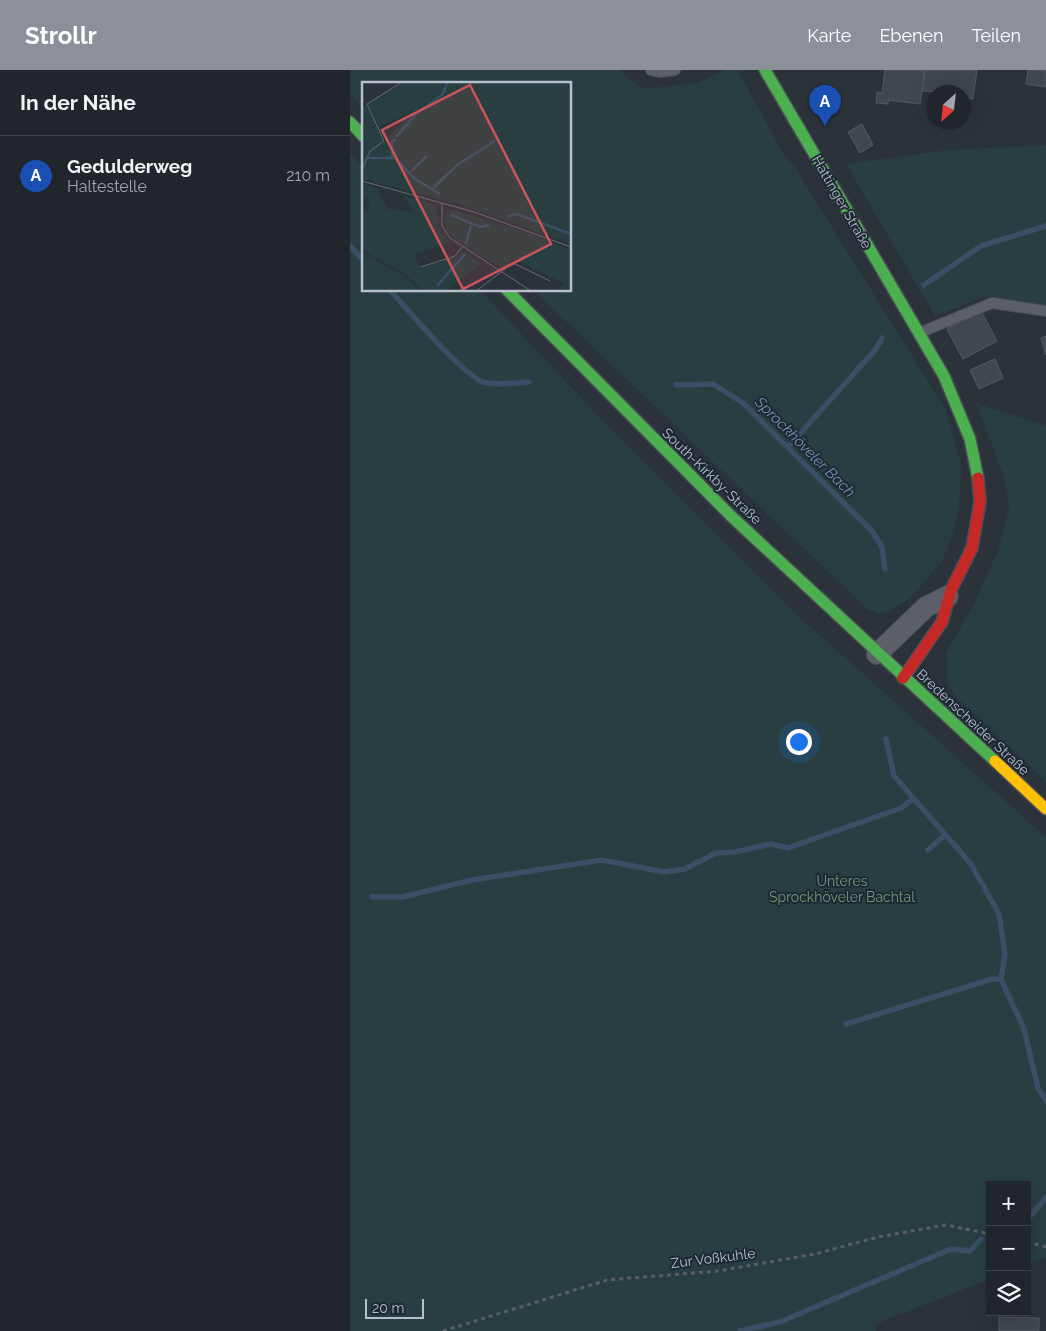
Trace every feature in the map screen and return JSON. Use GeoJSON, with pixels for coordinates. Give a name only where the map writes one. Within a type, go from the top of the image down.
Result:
{"type":"FeatureCollection","features":[{"type":"Feature","properties":{"kind":"main road","name":"Hattinger Straße"},"geometry":{"type":"LineString","coordinates":[[766,70],[944,376],[968,428],[980,486],[980,509],[971,549],[948,596],[943,620],[926,650],[903,678]]}},
{"type":"Feature","properties":{"kind":"main road"},"geometry":{"type":"LineString","coordinates":[[350,122],[362,135]]}},
{"type":"Feature","properties":{"kind":"main road","name":"South-Kirkby-Straße"},"geometry":{"type":"LineString","coordinates":[[507,291],[725,510],[903,678]]}},
{"type":"Feature","properties":{"kind":"main road","name":"Bredenscheider Straße"},"geometry":{"type":"LineString","coordinates":[[903,678],[1046,809]]}},
{"type":"Feature","properties":{"kind":"street"},"geometry":{"type":"LineString","coordinates":[[877,654],[926,607],[948,596]]}},
{"type":"Feature","properties":{"kind":"lane"},"geometry":{"type":"LineString","coordinates":[[652,70],[661,72],[675,70]]}},
{"type":"Feature","properties":{"kind":"lane"},"geometry":{"type":"LineString","coordinates":[[918,333],[992,303],[1046,310]]}},
{"type":"Feature","properties":{"kind":"path","name":"Zur Voßkuhle"},"geometry":{"type":"LineString","coordinates":[[443,1331],[607,1280],[718,1271],[814,1254],[878,1236],[946,1225],[986,1233]]}},
{"type":"Feature","properties":{"kind":"path"},"geometry":{"type":"LineString","coordinates":[[1031,1243],[1046,1247]]}},
{"type":"Feature","properties":{"kind":"green space"},"geometry":{"type":"Polygon","coordinates":[[[350,70],[619,70],[643,89],[697,83],[725,70],[738,70],[783,154],[794,166],[946,410],[962,468],[958,513],[943,560],[911,598],[889,611],[879,614],[867,609],[534,291],[571,291],[571,82],[362,82],[362,108],[350,94],[350,70]]]}},
{"type":"Feature","properties":{"kind":"green space"},"geometry":{"type":"Polygon","coordinates":[[[1046,145],[1046,305],[984,297],[935,316],[846,164],[948,150],[1046,145]]]}},
{"type":"Feature","properties":{"kind":"green space","name":"Unteres Sprockhöveler Bachtal"},"geometry":{"type":"Polygon","coordinates":[[[350,153],[362,167],[362,291],[481,291],[592,409],[794,612],[1046,837],[1046,1258],[1031,1263],[1031,1181],[986,1181],[986,1281],[876,1324],[876,1331],[350,1331],[350,153]]]}},
{"type":"Feature","properties":{"kind":"green space"},"geometry":{"type":"Polygon","coordinates":[[[976,403],[1046,426],[1046,782],[955,696],[946,681],[946,653],[974,604],[998,551],[1009,507],[1004,477],[976,403]]]}},
{"type":"Feature","properties":{"kind":"building"},"geometry":{"type":"Polygon","coordinates":[[[885,70],[925,70],[920,104],[888,100],[888,104],[876,103],[877,92],[882,93],[885,70]]]}},
{"type":"Feature","properties":{"kind":"building"},"geometry":{"type":"Polygon","coordinates":[[[925,70],[977,70],[973,99],[971,99],[971,85],[926,85],[926,91],[922,91],[925,70]]]}},
{"type":"Feature","properties":{"kind":"building"},"geometry":{"type":"Polygon","coordinates":[[[1028,70],[1046,70],[1046,87],[1026,84],[1028,70]]]}},
{"type":"Feature","properties":{"kind":"building"},"geometry":{"type":"Polygon","coordinates":[[[862,124],[873,145],[860,153],[848,132],[862,124]]]}},
{"type":"Feature","properties":{"kind":"building"},"geometry":{"type":"Polygon","coordinates":[[[981,311],[997,341],[963,359],[947,329],[981,311]]]}},
{"type":"Feature","properties":{"kind":"building"},"geometry":{"type":"Polygon","coordinates":[[[1046,336],[1046,355],[1041,338],[1046,336]]]}},
{"type":"Feature","properties":{"kind":"building"},"geometry":{"type":"Polygon","coordinates":[[[995,359],[1003,378],[979,389],[970,370],[995,359]]]}},
{"type":"Feature","properties":{"kind":"building"},"geometry":{"type":"Polygon","coordinates":[[[999,1317],[1039,1318],[1039,1331],[999,1331],[999,1317]]]}},
{"type":"Feature","properties":{"kind":"waterway"},"geometry":{"type":"LineString","coordinates":[[924,285],[981,246],[1046,226]]}},
{"type":"Feature","properties":{"kind":"waterway","name":"Sprockhöveler Bach"},"geometry":{"type":"LineString","coordinates":[[350,246],[362,259]]}},
{"type":"Feature","properties":{"kind":"waterway","name":"Sprockhöveler Bach"},"geometry":{"type":"LineString","coordinates":[[391,291],[449,355],[474,377],[483,382],[494,384],[529,382]]}},
{"type":"Feature","properties":{"kind":"waterway"},"geometry":{"type":"LineString","coordinates":[[788,447],[876,349],[882,338]]}},
{"type":"Feature","properties":{"kind":"waterway","name":"Sprockhöveler Bach"},"geometry":{"type":"LineString","coordinates":[[676,385],[713,384],[743,403],[872,531],[882,547],[885,569]]}},
{"type":"Feature","properties":{"kind":"waterway","name":"Sprockhöveler Bach"},"geometry":{"type":"LineString","coordinates":[[886,739],[894,776],[971,864],[999,914],[1005,954],[1001,979],[1024,1029],[1038,1088],[1046,1101]]}},
{"type":"Feature","properties":{"kind":"waterway"},"geometry":{"type":"LineString","coordinates":[[372,897],[402,897],[472,880],[602,860],[664,872],[685,869],[716,853],[735,852],[771,844],[788,848],[901,808],[913,799]]}},
{"type":"Feature","properties":{"kind":"waterway"},"geometry":{"type":"LineString","coordinates":[[928,850],[945,835]]}},
{"type":"Feature","properties":{"kind":"waterway"},"geometry":{"type":"LineString","coordinates":[[846,1024],[992,979],[1001,979]]}},
{"type":"Feature","properties":{"kind":"waterway"},"geometry":{"type":"LineString","coordinates":[[1031,1215],[1046,1197]]}},
{"type":"Feature","properties":{"kind":"waterway"},"geometry":{"type":"LineString","coordinates":[[740,1331],[780,1322],[951,1249],[970,1251],[981,1239]]}},
{"type":"Feature","properties":{"kind":"traffic: fast"},"geometry":{"type":"LineString","coordinates":[[765,70],[944,376],[970,439],[978,478]]}},
{"type":"Feature","properties":{"kind":"traffic: fast"},"geometry":{"type":"LineString","coordinates":[[350,122],[362,135]]}},
{"type":"Feature","properties":{"kind":"traffic: fast"},"geometry":{"type":"LineString","coordinates":[[508,291],[731,516],[995,761]]}},
{"type":"Feature","properties":{"kind":"traffic: slow"},"geometry":{"type":"LineString","coordinates":[[995,761],[1046,809]]}},
{"type":"Feature","properties":{"kind":"traffic: jam"},"geometry":{"type":"LineString","coordinates":[[903,678],[942,622],[951,590],[972,548],[980,502],[978,478]]}},
{"type":"Feature","properties":{"kind":"place","name":"Gedulderweg"},"geometry":{"type":"Point","coordinates":[825,126]}}]}
